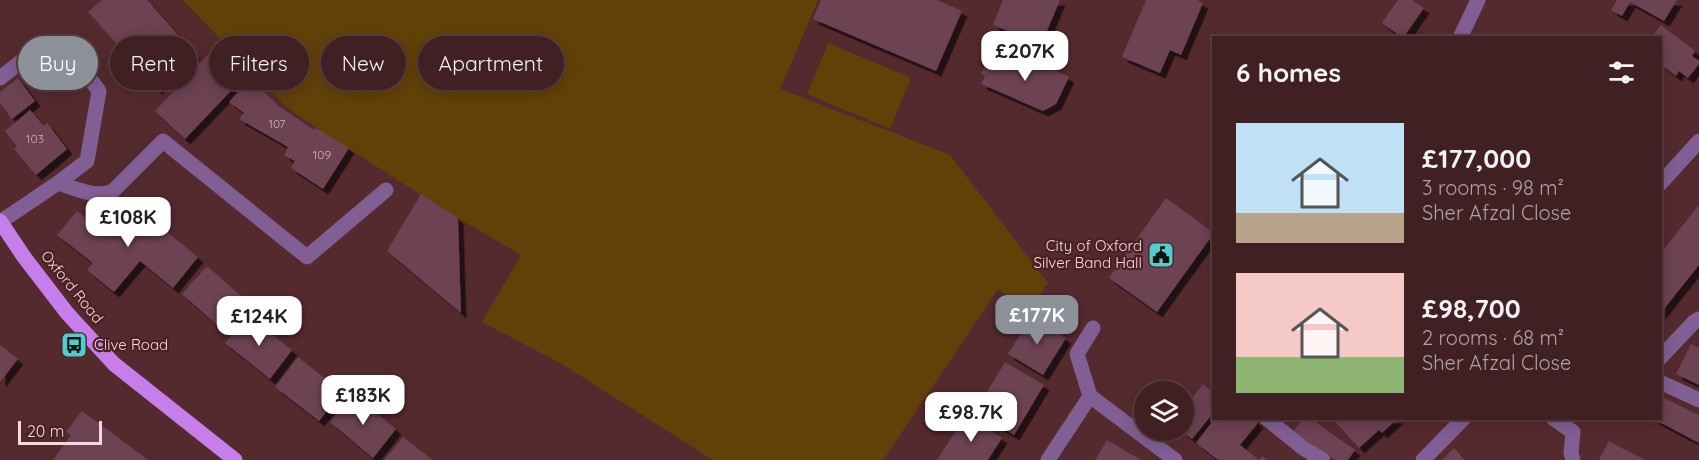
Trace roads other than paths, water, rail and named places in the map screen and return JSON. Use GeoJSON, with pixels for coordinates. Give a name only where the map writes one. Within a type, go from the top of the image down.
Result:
{"type":"FeatureCollection","features":[{"type":"Feature","properties":{"kind":"main road","name":"Oxford Road"},"geometry":{"type":"LineString","coordinates":[[0,221],[67,313],[114,364],[235,460]]}},
{"type":"Feature","properties":{"kind":"street"},"geometry":{"type":"LineString","coordinates":[[1461,36],[1478,0]]}},
{"type":"Feature","properties":{"kind":"street"},"geometry":{"type":"LineString","coordinates":[[0,78],[18,64]]}},
{"type":"Feature","properties":{"kind":"street"},"geometry":{"type":"LineString","coordinates":[[0,221],[87,161],[98,90]]}},
{"type":"Feature","properties":{"kind":"street"},"geometry":{"type":"LineString","coordinates":[[58,183],[106,194],[113,190],[163,141],[307,257],[386,190]]}},
{"type":"Feature","properties":{"kind":"street"},"geometry":{"type":"LineString","coordinates":[[1662,182],[1699,141]]}},
{"type":"Feature","properties":{"kind":"street"},"geometry":{"type":"LineString","coordinates":[[1662,356],[1699,319]]}},
{"type":"Feature","properties":{"kind":"street"},"geometry":{"type":"LineString","coordinates":[[1092,328],[1077,354],[1090,396],[1175,460]]}},
{"type":"Feature","properties":{"kind":"street"},"geometry":{"type":"LineString","coordinates":[[1662,382],[1699,400]]}},
{"type":"Feature","properties":{"kind":"street"},"geometry":{"type":"LineString","coordinates":[[1048,460],[1090,396]]}},
{"type":"Feature","properties":{"kind":"street"},"geometry":{"type":"LineString","coordinates":[[1268,420],[1303,448],[1323,460]]}},
{"type":"Feature","properties":{"kind":"street"},"geometry":{"type":"LineString","coordinates":[[1423,460],[1462,420]]}},
{"type":"Feature","properties":{"kind":"street"},"geometry":{"type":"LineString","coordinates":[[1556,420],[1573,432],[1572,460]]}},
{"type":"Feature","properties":{"kind":"place","name":"City of Oxford Silver Band Hall"},"geometry":{"type":"Point","coordinates":[1161,255]}},
{"type":"Feature","properties":{"kind":"place","name":"Clive Road"},"geometry":{"type":"Point","coordinates":[74,345]}}]}
